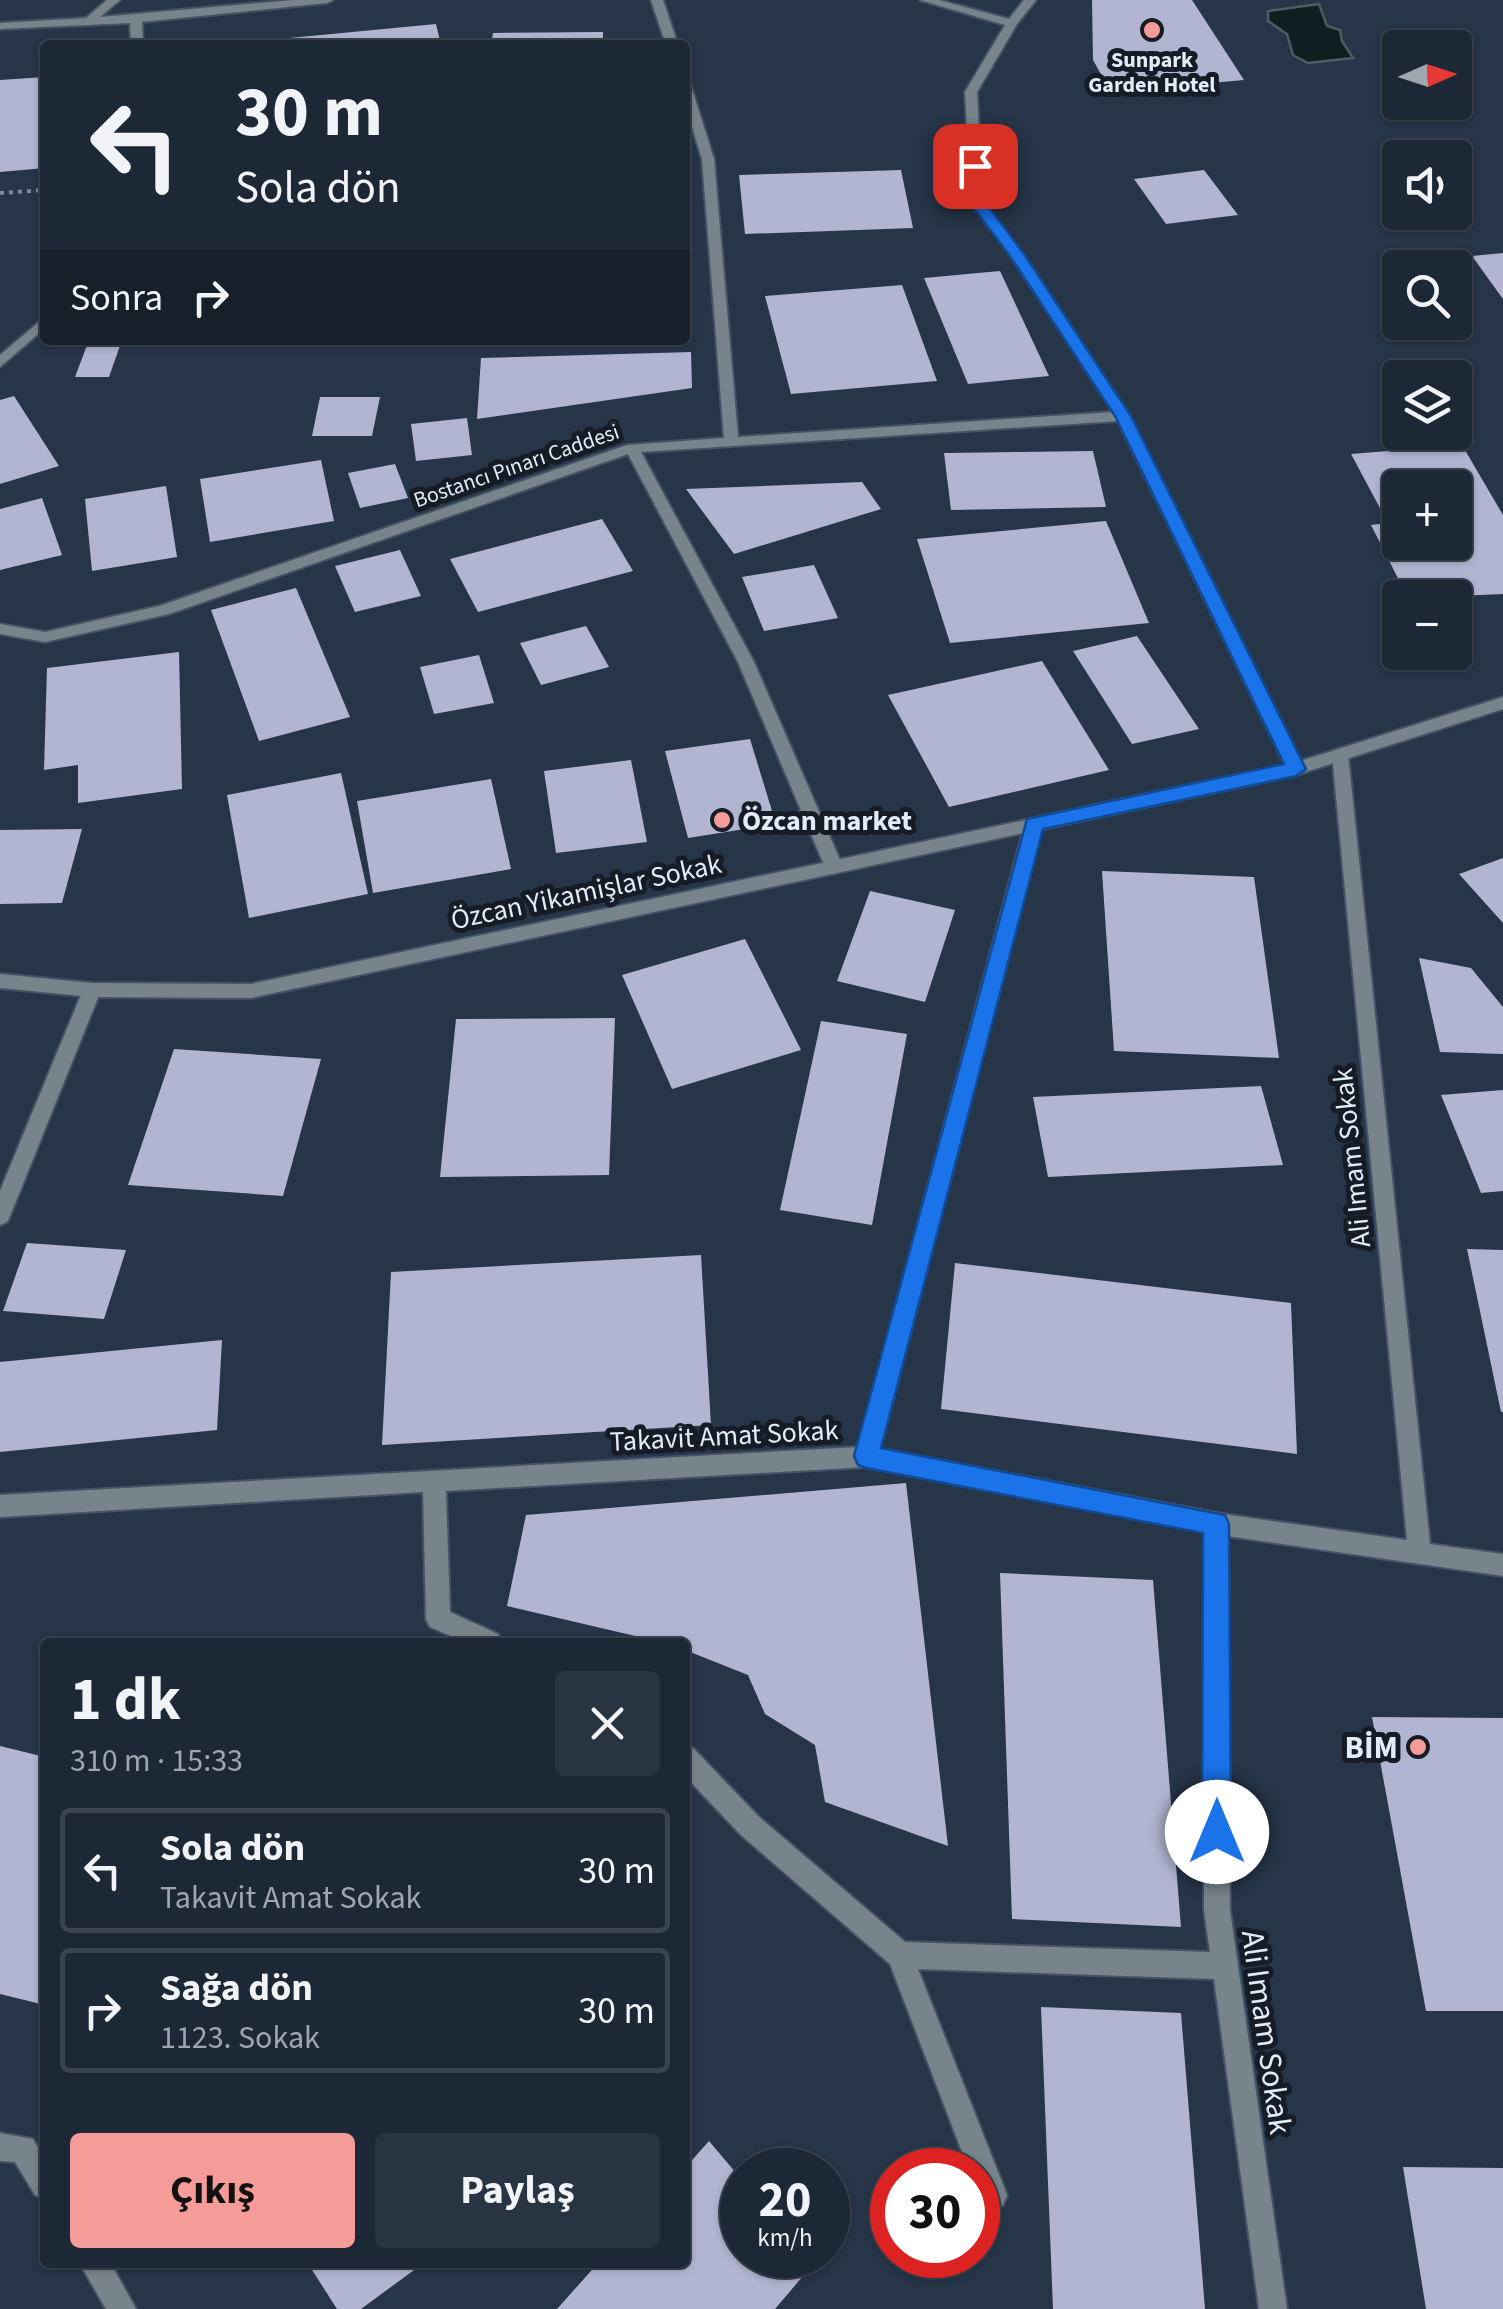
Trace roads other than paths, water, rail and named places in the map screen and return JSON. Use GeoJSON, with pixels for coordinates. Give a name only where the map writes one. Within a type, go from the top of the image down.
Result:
{"type":"FeatureCollection","features":[{"type":"Feature","properties":{"kind":"street"},"geometry":{"type":"LineString","coordinates":[[86,23],[114,0]]}},
{"type":"Feature","properties":{"kind":"street"},"geometry":{"type":"LineString","coordinates":[[0,26],[86,23],[327,0]]}},
{"type":"Feature","properties":{"kind":"street"},"geometry":{"type":"LineString","coordinates":[[658,0],[670,40]]}},
{"type":"Feature","properties":{"kind":"street"},"geometry":{"type":"LineString","coordinates":[[926,0],[1012,23]]}},
{"type":"Feature","properties":{"kind":"street"},"geometry":{"type":"LineString","coordinates":[[1030,0],[971,92],[978,203],[1123,416],[1296,769]]}},
{"type":"Feature","properties":{"kind":"street"},"geometry":{"type":"LineString","coordinates":[[136,19],[137,40]]}},
{"type":"Feature","properties":{"kind":"street"},"geometry":{"type":"LineString","coordinates":[[690,107],[702,159],[731,440]]}},
{"type":"Feature","properties":{"kind":"street"},"geometry":{"type":"LineString","coordinates":[[0,364],[40,326]]}},
{"type":"Feature","properties":{"kind":"street","name":"Bostancı Pınarı Caddesi"},"geometry":{"type":"LineString","coordinates":[[0,629],[45,637],[163,610],[632,448],[1123,416]]}},
{"type":"Feature","properties":{"kind":"street"},"geometry":{"type":"LineString","coordinates":[[632,448],[746,662],[834,867]]}},
{"type":"Feature","properties":{"kind":"street","name":"Özcan Yikamişlar Sokak"},"geometry":{"type":"LineString","coordinates":[[0,980],[92,990],[251,990],[1296,769],[1503,702]]}},
{"type":"Feature","properties":{"kind":"street","name":"Ali Imam Sokak"},"geometry":{"type":"LineString","coordinates":[[1340,754],[1420,1555]]}},
{"type":"Feature","properties":{"kind":"street"},"geometry":{"type":"LineString","coordinates":[[866,1456],[1034,824]]}},
{"type":"Feature","properties":{"kind":"street"},"geometry":{"type":"LineString","coordinates":[[0,1216],[92,990]]}},
{"type":"Feature","properties":{"kind":"street","name":"Takavit Amat Sokak"},"geometry":{"type":"LineString","coordinates":[[0,1506],[866,1456],[1216,1524],[1503,1565]]}},
{"type":"Feature","properties":{"kind":"street"},"geometry":{"type":"LineString","coordinates":[[434,1481],[438,1620],[481,1638]]}},
{"type":"Feature","properties":{"kind":"street","name":"Ali Imam Sokak"},"geometry":{"type":"LineString","coordinates":[[1216,1524],[1217,1910],[1273,2309]]}},
{"type":"Feature","properties":{"kind":"street"},"geometry":{"type":"LineString","coordinates":[[690,1763],[750,1826],[900,1955],[975,2148]]}},
{"type":"Feature","properties":{"kind":"street"},"geometry":{"type":"LineString","coordinates":[[900,1955],[1224,1966]]}},
{"type":"Feature","properties":{"kind":"street"},"geometry":{"type":"LineString","coordinates":[[0,2147],[23,2149],[40,2177]]}},
{"type":"Feature","properties":{"kind":"street"},"geometry":{"type":"LineString","coordinates":[[97,2268],[122,2309]]}},
{"type":"Feature","properties":{"kind":"place","name":"Sunpark Garden Hotel"},"geometry":{"type":"Point","coordinates":[1152,30]}},
{"type":"Feature","properties":{"kind":"place","name":"Özcan market"},"geometry":{"type":"Point","coordinates":[722,820]}},
{"type":"Feature","properties":{"kind":"place","name":"BİM"},"geometry":{"type":"Point","coordinates":[1418,1747]}}]}
